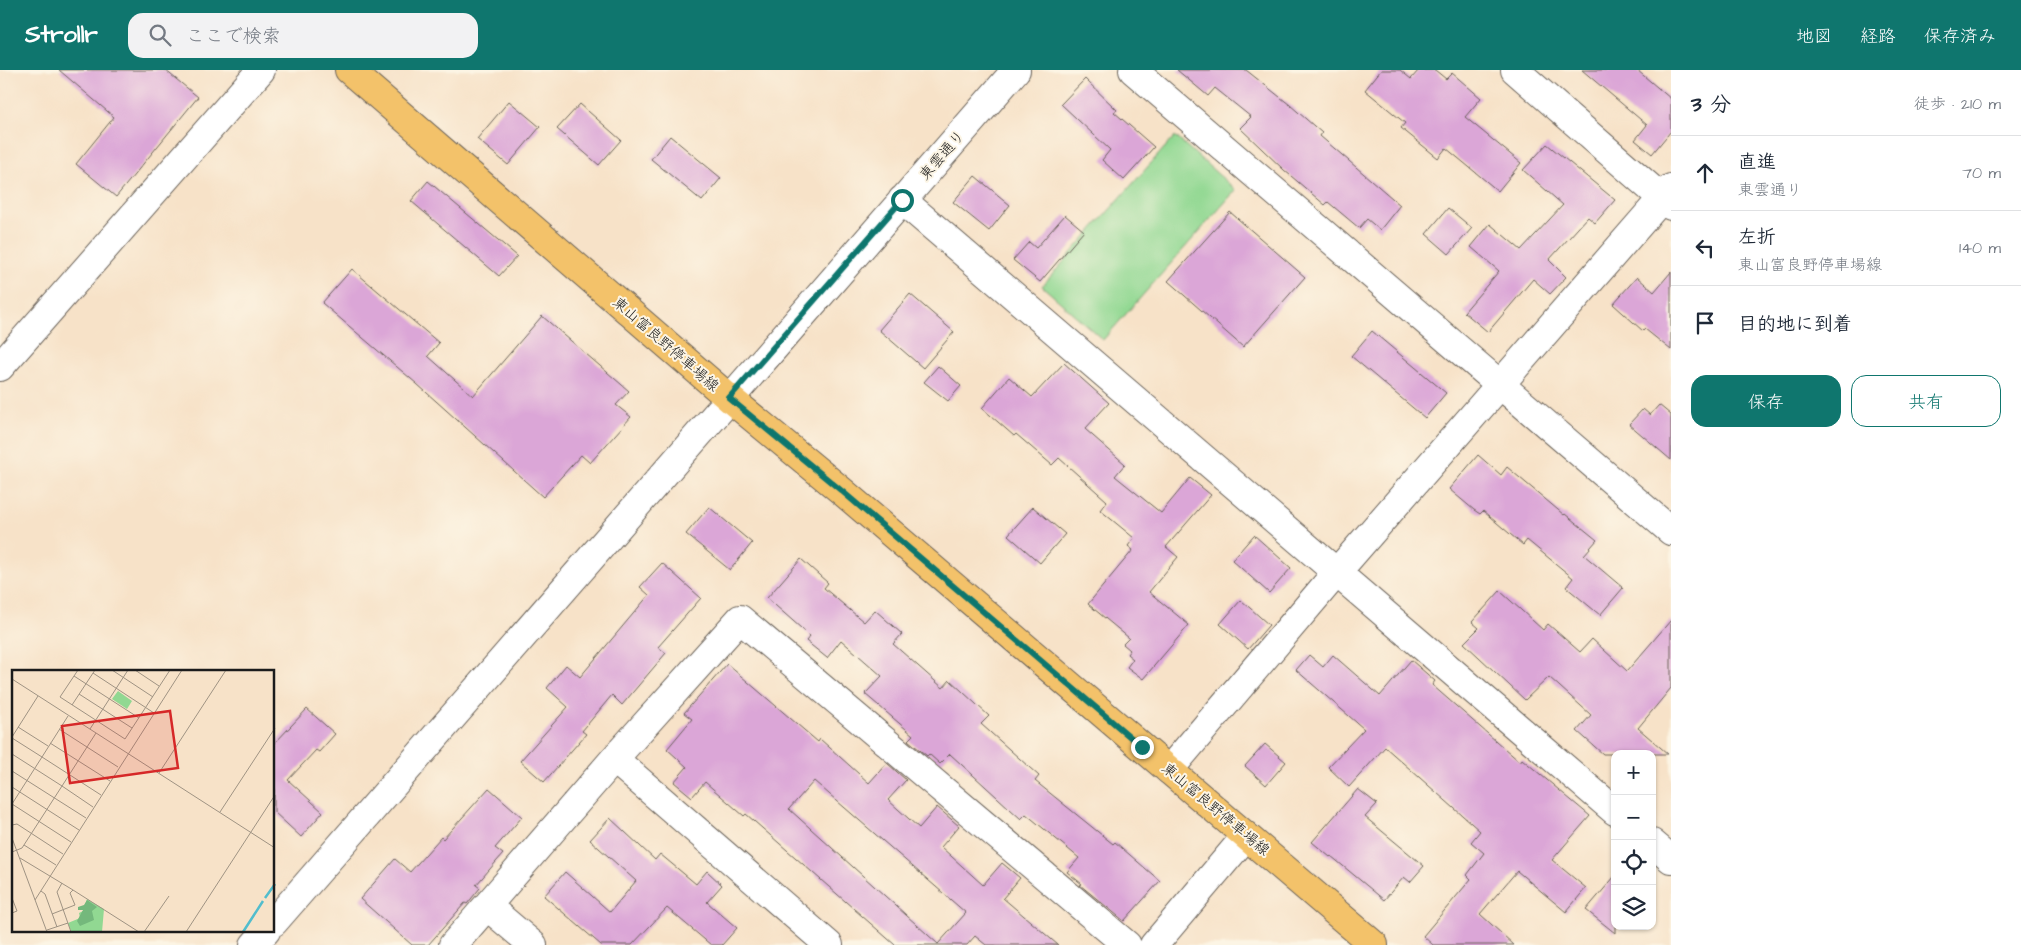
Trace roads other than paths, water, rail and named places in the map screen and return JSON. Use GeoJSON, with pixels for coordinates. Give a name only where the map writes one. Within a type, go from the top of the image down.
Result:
{"type":"FeatureCollection","features":[{"type":"Feature","properties":{"kind":"main road","name":"東山富良野停車場線"},"geometry":{"type":"LineString","coordinates":[[350,70],[729,398],[843,492],[1374,945]]}},
{"type":"Feature","properties":{"kind":"street"},"geometry":{"type":"LineString","coordinates":[[0,367],[261,70]]}},
{"type":"Feature","properties":{"kind":"street","name":"東雲通り"},"geometry":{"type":"LineString","coordinates":[[275,921],[1016,70]]}},
{"type":"Feature","properties":{"kind":"street"},"geometry":{"type":"LineString","coordinates":[[1134,70],[1671,531]]}},
{"type":"Feature","properties":{"kind":"street"},"geometry":{"type":"LineString","coordinates":[[1169,770],[1337,572],[1668,198],[1515,70]]}},
{"type":"Feature","properties":{"kind":"street"},"geometry":{"type":"LineString","coordinates":[[902,200],[1611,808]]}},
{"type":"Feature","properties":{"kind":"street"},"geometry":{"type":"LineString","coordinates":[[453,945],[614,759],[740,619],[1128,945]]}},
{"type":"Feature","properties":{"kind":"street"},"geometry":{"type":"LineString","coordinates":[[614,759],[830,945]]}},
{"type":"Feature","properties":{"kind":"street"},"geometry":{"type":"LineString","coordinates":[[1154,945],[1246,836]]}},
{"type":"Feature","properties":{"kind":"street"},"geometry":{"type":"LineString","coordinates":[[1656,846],[1671,859]]}},
{"type":"Feature","properties":{"kind":"street"},"geometry":{"type":"LineString","coordinates":[[487,906],[532,945]]}},
{"type":"Feature","properties":{"kind":"street"},"geometry":{"type":"LineString","coordinates":[[254,945],[265,932]]}}]}
